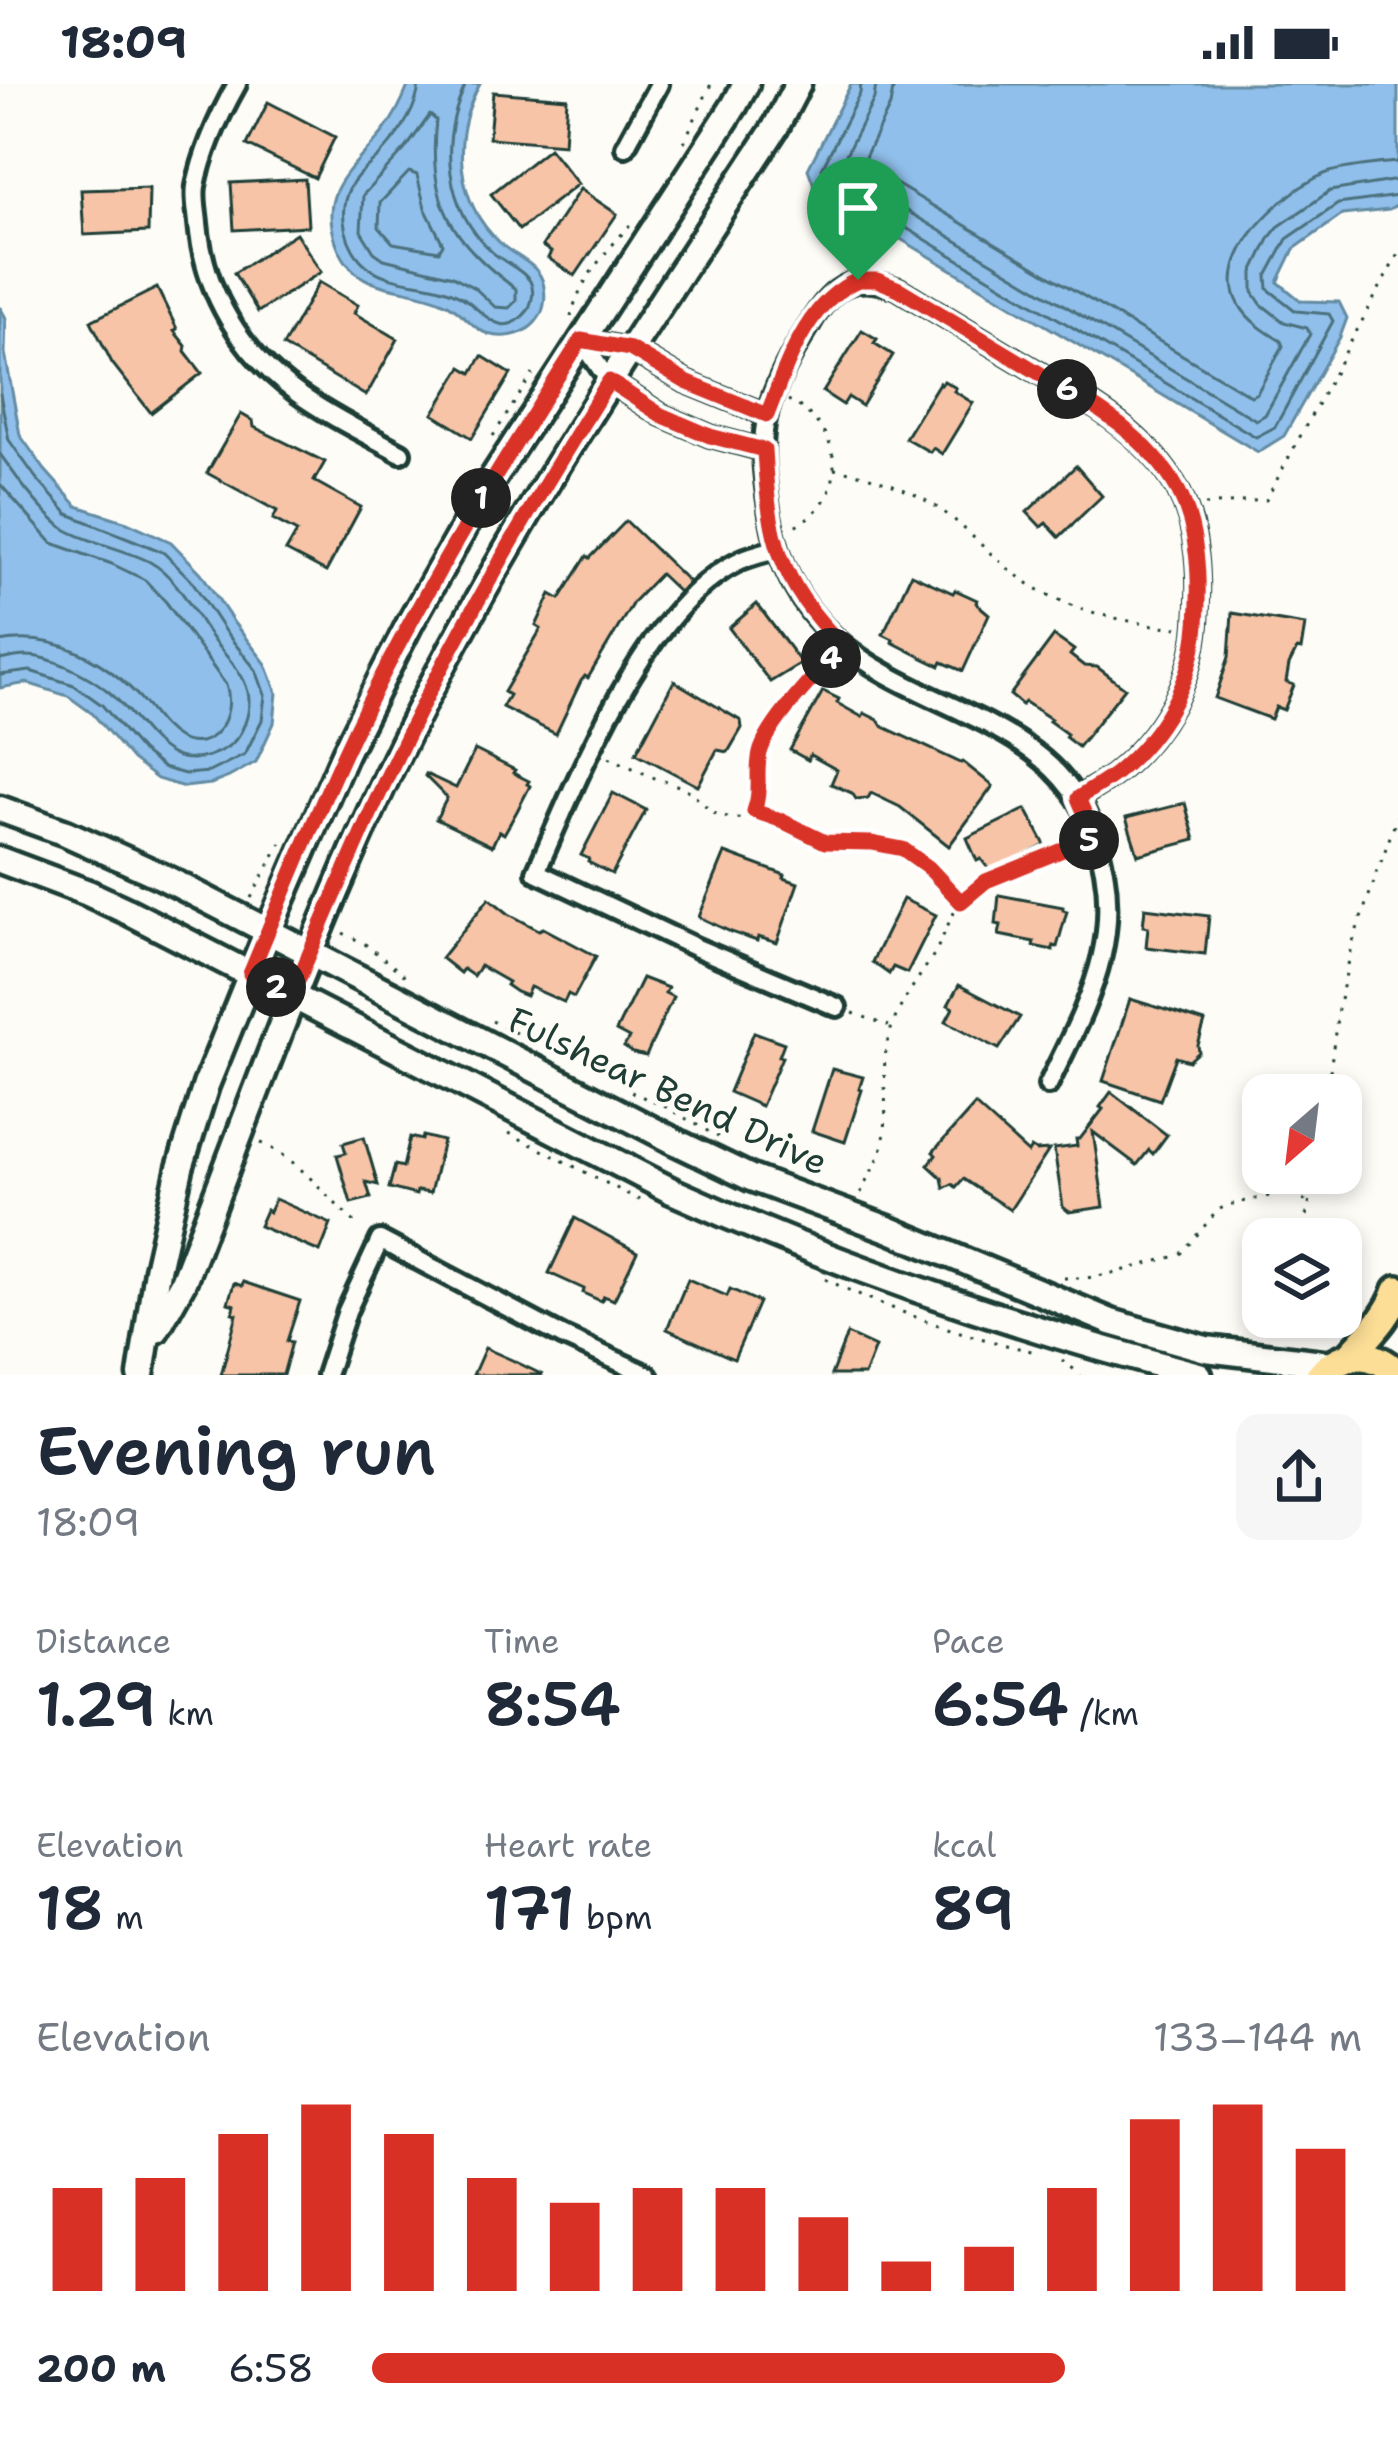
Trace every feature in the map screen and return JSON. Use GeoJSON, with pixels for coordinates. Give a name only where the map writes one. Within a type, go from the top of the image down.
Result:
{"type":"FeatureCollection","features":[{"type":"Feature","properties":{"kind":"main road"},"geometry":{"type":"LineString","coordinates":[[141,1375],[157,1270],[180,1168],[206,1085],[344,753],[485,490],[746,84]]}},
{"type":"Feature","properties":{"kind":"main road"},"geometry":{"type":"LineString","coordinates":[[148,1343],[183,1282],[309,954],[388,775],[456,641],[525,515],[775,128],[798,84]]}},
{"type":"Feature","properties":{"kind":"main road","name":"Fulshear Bend Drive"},"geometry":{"type":"LineString","coordinates":[[0,809],[131,862],[751,1178],[1111,1322],[1206,1348],[1334,1365]]}},
{"type":"Feature","properties":{"kind":"main road"},"geometry":{"type":"LineString","coordinates":[[0,860],[88,893],[736,1220],[878,1276],[1199,1375]]}},
{"type":"Feature","properties":{"kind":"main road"},"geometry":{"type":"LineString","coordinates":[[736,1220],[751,1178]]}},
{"type":"Feature","properties":{"kind":"main road"},"geometry":{"type":"LineString","coordinates":[[1334,1365],[1382,1320],[1398,1291]]}},
{"type":"Feature","properties":{"kind":"main road"},"geometry":{"type":"LineString","coordinates":[[1334,1365],[1376,1358],[1398,1374]]}},
{"type":"Feature","properties":{"kind":"street"},"geometry":{"type":"LineString","coordinates":[[237,84],[220,115],[195,191],[209,281],[233,328],[262,363],[296,392],[401,452]]}},
{"type":"Feature","properties":{"kind":"street"},"geometry":{"type":"LineString","coordinates":[[625,147],[659,84]]}},
{"type":"Feature","properties":{"kind":"street"},"geometry":{"type":"LineString","coordinates":[[1048,1085],[1101,968],[1108,921],[1104,873],[1078,798],[1053,766],[1019,741],[886,676],[842,645],[811,615],[792,584],[775,540],[766,495],[767,415],[791,355],[820,307],[839,288],[858,280],[877,280],[899,289],[1106,412],[1145,447],[1178,490],[1193,533],[1199,586],[1186,676],[1168,715],[1116,773],[1078,798]]}},
{"type":"Feature","properties":{"kind":"street"},"geometry":{"type":"LineString","coordinates":[[581,340],[630,349],[686,382],[767,415]]}},
{"type":"Feature","properties":{"kind":"street"},"geometry":{"type":"LineString","coordinates":[[581,340],[609,381],[661,415],[710,436],[764,450]]}},
{"type":"Feature","properties":{"kind":"street"},"geometry":{"type":"LineString","coordinates":[[775,540],[739,561],[676,611],[646,650],[592,748],[536,872],[837,1007]]}},
{"type":"Feature","properties":{"kind":"street"},"geometry":{"type":"LineString","coordinates":[[326,1375],[347,1311],[380,1240],[564,1337],[648,1375]]}},
{"type":"Feature","properties":{"kind":"path"},"geometry":{"type":"LineString","coordinates":[[1183,506],[1266,500],[1398,254]]}},
{"type":"Feature","properties":{"kind":"path"},"geometry":{"type":"LineString","coordinates":[[775,394],[819,421],[832,446],[833,469],[828,494],[813,513],[775,540]]}},
{"type":"Feature","properties":{"kind":"path"},"geometry":{"type":"LineString","coordinates":[[833,469],[881,481],[927,501],[1010,571],[1070,605],[1117,620],[1196,630]]}},
{"type":"Feature","properties":{"kind":"path"},"geometry":{"type":"LineString","coordinates":[[592,748],[685,788],[714,814],[746,817],[754,811],[759,796],[762,748],[842,645]]}},
{"type":"Feature","properties":{"kind":"path"},"geometry":{"type":"LineString","coordinates":[[754,811],[825,842],[903,849],[961,902]]}},
{"type":"Feature","properties":{"kind":"path"},"geometry":{"type":"LineString","coordinates":[[1330,1074],[1354,938],[1398,814]]}},
{"type":"Feature","properties":{"kind":"path"},"geometry":{"type":"LineString","coordinates":[[870,1198],[860,1196],[884,1135],[884,1068],[891,1026],[961,902],[986,881],[1095,837]]}},
{"type":"Feature","properties":{"kind":"path"},"geometry":{"type":"LineString","coordinates":[[337,929],[415,983]]}},
{"type":"Feature","properties":{"kind":"path"},"geometry":{"type":"LineString","coordinates":[[837,1007],[891,1026]]}},
{"type":"Feature","properties":{"kind":"path"},"geometry":{"type":"LineString","coordinates":[[485,1018],[521,1036]]}},
{"type":"Feature","properties":{"kind":"path"},"geometry":{"type":"LineString","coordinates":[[631,1092],[728,1143]]}},
{"type":"Feature","properties":{"kind":"path"},"geometry":{"type":"LineString","coordinates":[[261,1143],[295,1162],[357,1224]]}},
{"type":"Feature","properties":{"kind":"path"},"geometry":{"type":"LineString","coordinates":[[1052,1277],[1088,1278],[1180,1255],[1218,1210],[1279,1194]]}},
{"type":"Feature","properties":{"kind":"path"},"geometry":{"type":"LineString","coordinates":[[1297,1194],[1311,1206]]}},
{"type":"Feature","properties":{"kind":"path"},"geometry":{"type":"LineString","coordinates":[[1307,1218],[1313,1194]]}},
{"type":"Feature","properties":{"kind":"water"},"geometry":{"type":"Polygon","coordinates":[[[409,84],[480,84],[465,125],[462,167],[466,188],[485,226],[504,247],[533,267],[542,281],[541,314],[521,332],[485,333],[447,303],[367,280],[344,259],[336,242],[331,223],[335,193],[391,121],[409,84]]]}},
{"type":"Feature","properties":{"kind":"water"},"geometry":{"type":"Polygon","coordinates":[[[851,84],[1398,84],[1398,205],[1342,215],[1294,249],[1278,282],[1301,301],[1339,302],[1347,318],[1284,436],[1258,452],[815,188],[808,169],[851,84]]]}},
{"type":"Feature","properties":{"kind":"water"},"geometry":{"type":"Polygon","coordinates":[[[0,307],[6,318],[5,353],[20,435],[45,470],[77,506],[171,542],[201,573],[266,664],[277,693],[274,723],[256,762],[229,777],[184,787],[157,779],[132,760],[93,714],[68,696],[27,683],[0,688],[0,307]]]}},
{"type":"Feature","properties":{"kind":"building"},"geometry":{"type":"Polygon","coordinates":[[[493,92],[567,98],[564,144],[489,138],[493,92]]]}},
{"type":"Feature","properties":{"kind":"building"},"geometry":{"type":"Polygon","coordinates":[[[268,102],[335,137],[315,178],[247,145],[268,102]]]}},
{"type":"Feature","properties":{"kind":"building"},"geometry":{"type":"Polygon","coordinates":[[[549,148],[578,184],[519,230],[491,194],[549,148]]]}},
{"type":"Feature","properties":{"kind":"building"},"geometry":{"type":"Polygon","coordinates":[[[305,179],[308,226],[234,230],[231,183],[305,179]]]}},
{"type":"Feature","properties":{"kind":"building"},"geometry":{"type":"Polygon","coordinates":[[[149,188],[148,232],[84,235],[81,190],[149,188]]]}},
{"type":"Feature","properties":{"kind":"building"},"geometry":{"type":"Polygon","coordinates":[[[580,189],[617,214],[575,276],[548,258],[551,252],[542,246],[580,189]]]}},
{"type":"Feature","properties":{"kind":"building"},"geometry":{"type":"Polygon","coordinates":[[[296,233],[321,272],[258,312],[234,273],[296,233]]]}},
{"type":"Feature","properties":{"kind":"building"},"geometry":{"type":"Polygon","coordinates":[[[319,282],[358,305],[354,313],[398,339],[366,396],[283,346],[319,282]]]}},
{"type":"Feature","properties":{"kind":"building"},"geometry":{"type":"Polygon","coordinates":[[[157,288],[174,331],[202,373],[151,413],[112,363],[91,321],[157,288]]]}},
{"type":"Feature","properties":{"kind":"building"},"geometry":{"type":"Polygon","coordinates":[[[862,330],[893,355],[862,406],[848,397],[843,405],[823,392],[862,330]]]}},
{"type":"Feature","properties":{"kind":"building"},"geometry":{"type":"Polygon","coordinates":[[[482,356],[511,374],[472,438],[433,414],[462,367],[472,373],[482,356]]]}},
{"type":"Feature","properties":{"kind":"building"},"geometry":{"type":"Polygon","coordinates":[[[944,381],[973,403],[942,454],[905,438],[944,381]]]}},
{"type":"Feature","properties":{"kind":"building"},"geometry":{"type":"Polygon","coordinates":[[[241,414],[254,427],[325,462],[314,481],[361,507],[326,572],[286,551],[297,532],[273,519],[277,511],[207,473],[241,414]]]}},
{"type":"Feature","properties":{"kind":"building"},"geometry":{"type":"Polygon","coordinates":[[[1076,466],[1102,496],[1059,537],[1027,512],[1076,466]]]}},
{"type":"Feature","properties":{"kind":"building"},"geometry":{"type":"Polygon","coordinates":[[[626,521],[689,582],[679,592],[660,574],[634,601],[588,678],[581,681],[556,734],[502,707],[509,695],[504,692],[541,629],[536,626],[551,594],[560,599],[587,556],[626,521]]]}},
{"type":"Feature","properties":{"kind":"building"},"geometry":{"type":"Polygon","coordinates":[[[911,574],[977,600],[989,614],[963,671],[942,662],[940,666],[883,634],[911,574]]]}},
{"type":"Feature","properties":{"kind":"building"},"geometry":{"type":"Polygon","coordinates":[[[757,604],[801,663],[770,682],[729,628],[757,604]]]}},
{"type":"Feature","properties":{"kind":"building"},"geometry":{"type":"Polygon","coordinates":[[[1232,613],[1305,625],[1301,650],[1297,649],[1289,665],[1286,682],[1294,685],[1284,710],[1276,707],[1271,719],[1215,698],[1229,657],[1232,613]]]}},
{"type":"Feature","properties":{"kind":"building"},"geometry":{"type":"Polygon","coordinates":[[[1054,636],[1074,650],[1070,655],[1084,666],[1097,667],[1125,688],[1078,747],[1051,719],[1010,695],[1054,636]]]}},
{"type":"Feature","properties":{"kind":"building"},"geometry":{"type":"Polygon","coordinates":[[[674,681],[741,721],[742,728],[728,752],[717,750],[698,786],[636,753],[674,681]]]}},
{"type":"Feature","properties":{"kind":"building"},"geometry":{"type":"Polygon","coordinates":[[[823,691],[862,717],[864,713],[882,726],[963,762],[993,786],[949,846],[900,807],[871,793],[856,799],[831,784],[837,770],[790,750],[823,691]]]}},
{"type":"Feature","properties":{"kind":"building"},"geometry":{"type":"Polygon","coordinates":[[[475,750],[515,770],[530,786],[504,834],[499,831],[492,846],[436,819],[447,798],[425,776],[456,788],[475,750]]]}},
{"type":"Feature","properties":{"kind":"building"},"geometry":{"type":"Polygon","coordinates":[[[613,793],[646,810],[612,874],[581,855],[613,793]]]}},
{"type":"Feature","properties":{"kind":"building"},"geometry":{"type":"Polygon","coordinates":[[[1185,803],[1195,840],[1138,855],[1126,818],[1185,803]]]}},
{"type":"Feature","properties":{"kind":"building"},"geometry":{"type":"Polygon","coordinates":[[[1026,809],[1045,845],[991,872],[981,859],[977,861],[967,838],[1026,809]]]}},
{"type":"Feature","properties":{"kind":"building"},"geometry":{"type":"Polygon","coordinates":[[[725,853],[798,883],[777,943],[758,937],[757,941],[699,917],[725,853]]]}},
{"type":"Feature","properties":{"kind":"building"},"geometry":{"type":"Polygon","coordinates":[[[999,895],[1063,907],[1067,911],[1057,947],[1033,946],[1034,942],[999,935],[999,895]]]}},
{"type":"Feature","properties":{"kind":"building"},"geometry":{"type":"Polygon","coordinates":[[[489,898],[509,914],[596,956],[574,997],[568,994],[564,1002],[530,987],[526,996],[480,966],[473,976],[463,969],[460,973],[441,958],[489,898]]]}},
{"type":"Feature","properties":{"kind":"building"},"geometry":{"type":"Polygon","coordinates":[[[903,899],[936,915],[907,973],[893,967],[889,974],[872,962],[903,899]]]}},
{"type":"Feature","properties":{"kind":"building"},"geometry":{"type":"Polygon","coordinates":[[[1145,908],[1209,916],[1205,954],[1146,947],[1145,908]]]}},
{"type":"Feature","properties":{"kind":"building"},"geometry":{"type":"Polygon","coordinates":[[[642,978],[668,988],[665,993],[673,997],[646,1056],[624,1047],[629,1038],[616,1031],[642,978]]]}},
{"type":"Feature","properties":{"kind":"building"},"geometry":{"type":"Polygon","coordinates":[[[959,985],[1020,1017],[999,1049],[946,1021],[959,985]]]}},
{"type":"Feature","properties":{"kind":"building"},"geometry":{"type":"Polygon","coordinates":[[[1130,999],[1205,1022],[1199,1052],[1189,1061],[1176,1057],[1160,1100],[1103,1081],[1130,999]]]}},
{"type":"Feature","properties":{"kind":"building"},"geometry":{"type":"Polygon","coordinates":[[[754,1032],[784,1043],[761,1106],[729,1092],[754,1032]]]}},
{"type":"Feature","properties":{"kind":"building"},"geometry":{"type":"Polygon","coordinates":[[[832,1069],[863,1077],[845,1142],[812,1131],[832,1069]]]}},
{"type":"Feature","properties":{"kind":"building"},"geometry":{"type":"Polygon","coordinates":[[[1111,1092],[1167,1135],[1137,1165],[1093,1132],[1104,1207],[1069,1212],[1063,1207],[1054,1149],[1077,1146],[1076,1139],[1103,1109],[1111,1092]]]}},
{"type":"Feature","properties":{"kind":"building"},"geometry":{"type":"Polygon","coordinates":[[[975,1105],[1028,1153],[1031,1148],[1049,1150],[1010,1210],[963,1179],[956,1187],[944,1188],[942,1178],[928,1165],[936,1155],[933,1152],[975,1105]]]}},
{"type":"Feature","properties":{"kind":"building"},"geometry":{"type":"Polygon","coordinates":[[[423,1136],[443,1141],[430,1193],[417,1191],[416,1195],[389,1188],[395,1165],[403,1167],[410,1137],[422,1140],[423,1136]]]}},
{"type":"Feature","properties":{"kind":"building"},"geometry":{"type":"Polygon","coordinates":[[[364,1137],[378,1185],[366,1182],[371,1198],[351,1203],[337,1155],[346,1153],[343,1143],[364,1137]]]}},
{"type":"Feature","properties":{"kind":"building"},"geometry":{"type":"Polygon","coordinates":[[[275,1199],[331,1224],[320,1252],[259,1226],[275,1199]]]}},
{"type":"Feature","properties":{"kind":"building"},"geometry":{"type":"Polygon","coordinates":[[[575,1218],[637,1252],[614,1300],[604,1296],[601,1301],[549,1273],[575,1218]]]}},
{"type":"Feature","properties":{"kind":"building"},"geometry":{"type":"Polygon","coordinates":[[[688,1279],[727,1296],[730,1289],[759,1302],[734,1359],[667,1329],[688,1279]]]}},
{"type":"Feature","properties":{"kind":"building"},"geometry":{"type":"Polygon","coordinates":[[[243,1282],[300,1301],[287,1341],[292,1342],[283,1375],[221,1375],[237,1314],[233,1313],[235,1305],[228,1303],[234,1283],[242,1286],[243,1282]]]}},
{"type":"Feature","properties":{"kind":"building"},"geometry":{"type":"Polygon","coordinates":[[[847,1334],[875,1347],[864,1375],[831,1375],[847,1334]]]}},
{"type":"Feature","properties":{"kind":"building"},"geometry":{"type":"Polygon","coordinates":[[[485,1348],[512,1360],[543,1375],[473,1375],[485,1348]]]}},
{"type":"Feature","properties":{"kind":"route"},"geometry":{"type":"LineString","coordinates":[[858,280],[877,280],[899,289],[1106,412],[1145,447],[1178,490],[1193,533],[1199,586],[1196,636],[1186,676],[1168,715],[1116,773],[1078,798],[1095,837],[986,881],[961,902],[903,849],[825,842],[754,811],[762,748],[842,645],[811,615],[776,549],[764,450],[710,436],[661,415],[609,381],[525,515],[456,641],[388,775],[292,995],[250,974],[344,753],[410,623],[485,490],[581,340],[630,349],[686,382],[767,415],[791,355],[820,307],[839,288],[858,280]]}}]}
